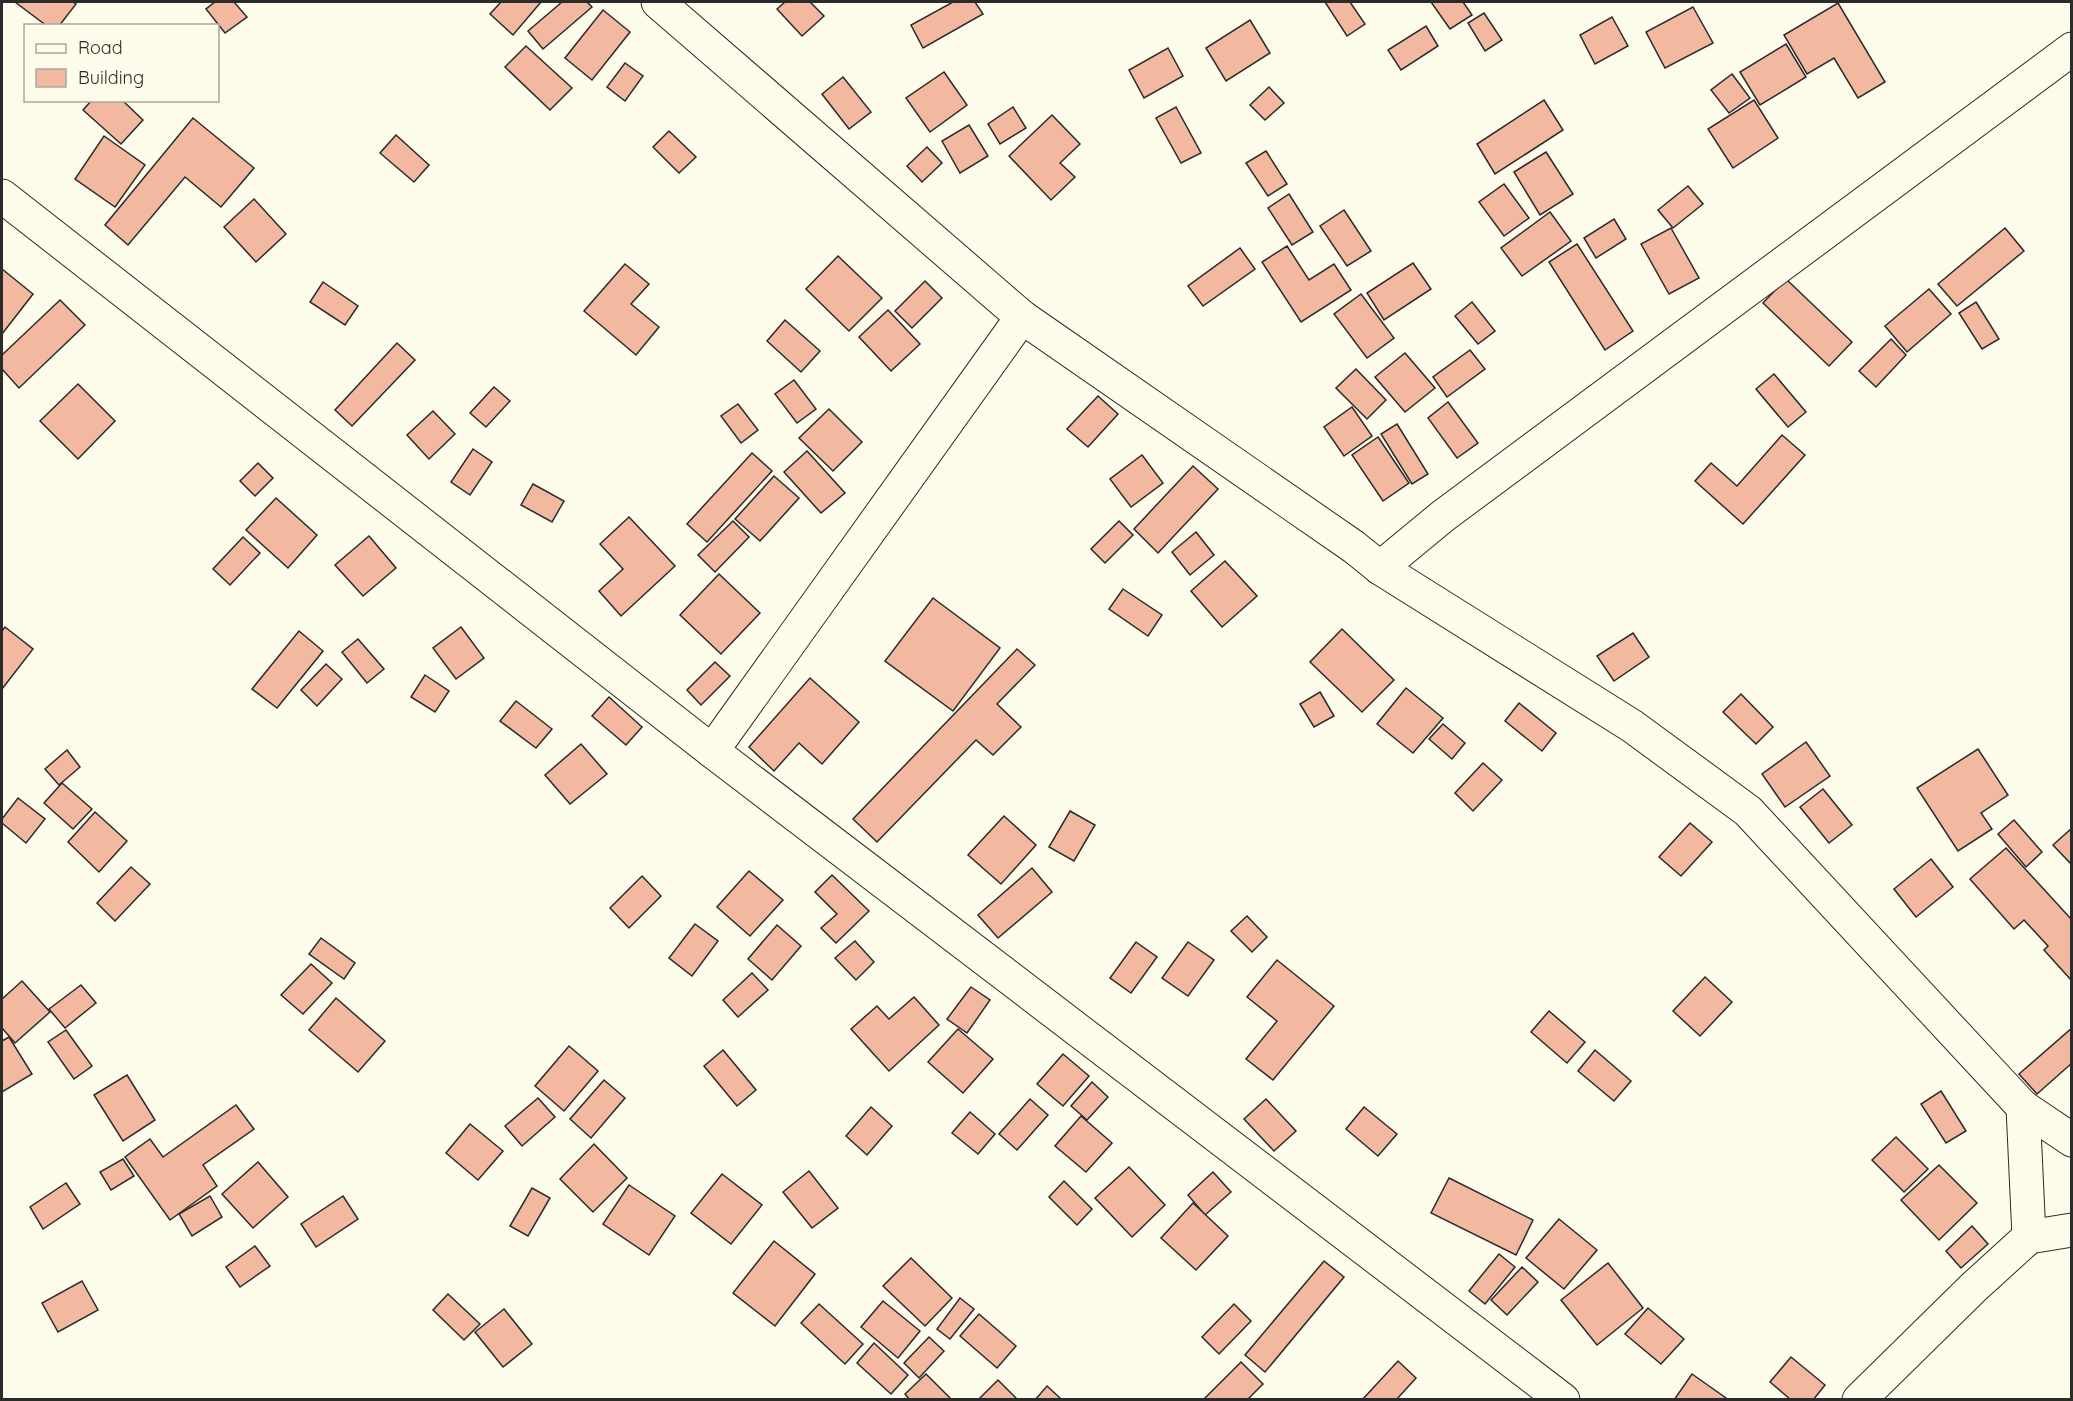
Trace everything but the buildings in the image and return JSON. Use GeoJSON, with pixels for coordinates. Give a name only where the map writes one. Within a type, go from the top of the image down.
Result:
{"type":"FeatureCollection","features":[{"type":"Feature","properties":{"kind":"street"},"geometry":{"type":"LineString","coordinates":[[658,2],[1022,317],[1354,547],[1380,568],[1632,726],[1748,811],[2023,1107],[2072,1140]]}},
{"type":"Feature","properties":{"kind":"street"},"geometry":{"type":"LineString","coordinates":[[1380,568],[1443,516],[2072,49]]}},
{"type":"Feature","properties":{"kind":"street"},"geometry":{"type":"LineString","coordinates":[[2,196],[712,751],[1563,1400]]}},
{"type":"Feature","properties":{"kind":"street"},"geometry":{"type":"LineString","coordinates":[[712,751],[1022,317]]}},
{"type":"Feature","properties":{"kind":"street"},"geometry":{"type":"LineString","coordinates":[[2023,1107],[2029,1237]]}},
{"type":"Feature","properties":{"kind":"street"},"geometry":{"type":"LineString","coordinates":[[1859,1400],[1974,1287],[2029,1237],[2072,1230]]}}]}
